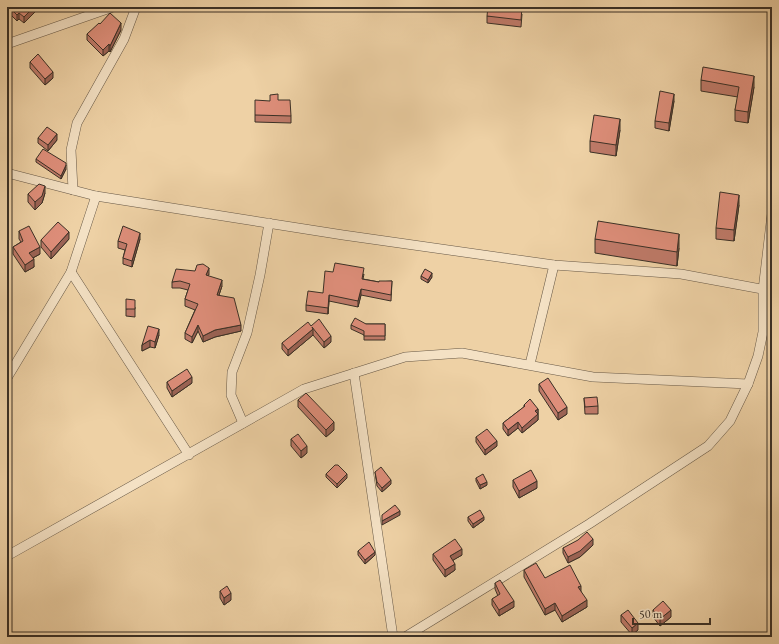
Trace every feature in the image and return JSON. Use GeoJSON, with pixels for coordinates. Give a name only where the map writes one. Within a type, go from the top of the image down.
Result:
{"type":"FeatureCollection","features":[{"type":"Feature","properties":{"kind":"street"},"geometry":{"type":"LineString","coordinates":[[7,44],[113,7]]}},
{"type":"Feature","properties":{"kind":"street"},"geometry":{"type":"LineString","coordinates":[[73,190],[71,150],[77,123],[124,39],[136,7]]}},
{"type":"Feature","properties":{"kind":"street"},"geometry":{"type":"LineString","coordinates":[[7,173],[96,196],[269,223],[554,265],[681,274],[767,290]]}},
{"type":"Feature","properties":{"kind":"street"},"geometry":{"type":"LineString","coordinates":[[7,378],[71,272],[96,196]]}},
{"type":"Feature","properties":{"kind":"street"},"geometry":{"type":"LineString","coordinates":[[405,637],[582,528],[708,446],[730,421],[748,384],[758,356],[763,332],[772,214]]}},
{"type":"Feature","properties":{"kind":"street"},"geometry":{"type":"LineString","coordinates":[[243,423],[231,394],[232,372],[247,333],[260,275],[269,223]]}},
{"type":"Feature","properties":{"kind":"street"},"geometry":{"type":"LineString","coordinates":[[530,364],[554,265]]}},
{"type":"Feature","properties":{"kind":"street"},"geometry":{"type":"LineString","coordinates":[[71,272],[189,455]]}},
{"type":"Feature","properties":{"kind":"street"},"geometry":{"type":"LineString","coordinates":[[7,556],[304,389],[406,357],[462,353],[530,364],[593,377],[748,384]]}},
{"type":"Feature","properties":{"kind":"street"},"geometry":{"type":"LineString","coordinates":[[354,373],[393,637]]}},
{"type":"Feature","properties":{"kind":"building"},"geometry":{"type":"Polygon","coordinates":[[[7,7],[34,7],[24,17],[19,13],[17,15],[7,7]]]}},
{"type":"Feature","properties":{"kind":"building"},"geometry":{"type":"Polygon","coordinates":[[[488,7],[522,7],[521,20],[487,16],[488,7]]]}},
{"type":"Feature","properties":{"kind":"building"},"geometry":{"type":"Polygon","coordinates":[[[110,13],[121,23],[110,46],[109,44],[103,50],[87,34],[99,23],[100,24],[110,13]]]}},
{"type":"Feature","properties":{"kind":"building"},"geometry":{"type":"Polygon","coordinates":[[[38,54],[53,72],[45,79],[30,62],[38,54]]]}},
{"type":"Feature","properties":{"kind":"building"},"geometry":{"type":"Polygon","coordinates":[[[703,67],[754,76],[748,112],[735,110],[739,87],[701,80],[703,67]]]}},
{"type":"Feature","properties":{"kind":"building"},"geometry":{"type":"Polygon","coordinates":[[[660,91],[674,94],[669,123],[655,121],[660,91]]]}},
{"type":"Feature","properties":{"kind":"building"},"geometry":{"type":"Polygon","coordinates":[[[278,94],[278,100],[290,100],[291,116],[255,115],[255,100],[270,101],[270,95],[278,94]]]}},
{"type":"Feature","properties":{"kind":"building"},"geometry":{"type":"Polygon","coordinates":[[[594,115],[620,119],[616,145],[590,141],[594,115]]]}},
{"type":"Feature","properties":{"kind":"building"},"geometry":{"type":"Polygon","coordinates":[[[47,127],[57,134],[48,145],[38,138],[47,127]]]}},
{"type":"Feature","properties":{"kind":"building"},"geometry":{"type":"Polygon","coordinates":[[[43,149],[66,163],[61,176],[36,159],[43,149]]]}},
{"type":"Feature","properties":{"kind":"building"},"geometry":{"type":"Polygon","coordinates":[[[39,184],[45,186],[42,196],[35,202],[28,194],[39,184]]]}},
{"type":"Feature","properties":{"kind":"building"},"geometry":{"type":"Polygon","coordinates":[[[720,192],[739,195],[734,230],[716,228],[720,192]]]}},
{"type":"Feature","properties":{"kind":"building"},"geometry":{"type":"Polygon","coordinates":[[[598,221],[679,234],[677,252],[595,239],[598,221]]]}},
{"type":"Feature","properties":{"kind":"building"},"geometry":{"type":"Polygon","coordinates":[[[58,222],[69,232],[51,252],[41,240],[58,222]]]}},
{"type":"Feature","properties":{"kind":"building"},"geometry":{"type":"Polygon","coordinates":[[[29,226],[40,247],[29,253],[34,259],[25,265],[13,247],[23,241],[19,231],[29,226]]]}},
{"type":"Feature","properties":{"kind":"building"},"geometry":{"type":"Polygon","coordinates":[[[123,226],[140,233],[132,261],[123,258],[127,244],[118,241],[123,226]]]}},
{"type":"Feature","properties":{"kind":"building"},"geometry":{"type":"Polygon","coordinates":[[[335,263],[364,268],[362,279],[379,282],[392,281],[391,295],[361,289],[358,301],[329,295],[328,308],[306,305],[308,291],[323,293],[325,271],[333,272],[335,263]]]}},
{"type":"Feature","properties":{"kind":"building"},"geometry":{"type":"Polygon","coordinates":[[[203,264],[209,268],[206,275],[222,280],[217,295],[234,298],[241,325],[215,330],[203,336],[198,325],[192,337],[185,333],[198,304],[185,299],[190,284],[180,281],[172,282],[176,269],[195,271],[197,265],[203,264]]]}},
{"type":"Feature","properties":{"kind":"building"},"geometry":{"type":"Polygon","coordinates":[[[425,269],[432,273],[428,280],[421,276],[425,269]]]}},
{"type":"Feature","properties":{"kind":"building"},"geometry":{"type":"Polygon","coordinates":[[[126,299],[135,300],[135,309],[126,309],[126,299]]]}},
{"type":"Feature","properties":{"kind":"building"},"geometry":{"type":"Polygon","coordinates":[[[355,318],[366,324],[385,324],[385,336],[364,336],[364,331],[351,325],[355,318]]]}},
{"type":"Feature","properties":{"kind":"building"},"geometry":{"type":"Polygon","coordinates":[[[319,319],[331,336],[324,342],[312,327],[313,329],[288,350],[282,343],[308,322],[311,326],[319,319]]]}},
{"type":"Feature","properties":{"kind":"building"},"geometry":{"type":"Polygon","coordinates":[[[148,326],[159,329],[155,342],[150,340],[142,345],[148,326]]]}},
{"type":"Feature","properties":{"kind":"building"},"geometry":{"type":"Polygon","coordinates":[[[187,369],[192,377],[172,391],[167,382],[187,369]]]}},
{"type":"Feature","properties":{"kind":"building"},"geometry":{"type":"Polygon","coordinates":[[[548,378],[567,407],[558,413],[539,384],[548,378]]]}},
{"type":"Feature","properties":{"kind":"building"},"geometry":{"type":"Polygon","coordinates":[[[306,393],[334,422],[326,430],[298,400],[306,393]]]}},
{"type":"Feature","properties":{"kind":"building"},"geometry":{"type":"Polygon","coordinates":[[[597,397],[598,406],[585,407],[584,398],[597,397]]]}},
{"type":"Feature","properties":{"kind":"building"},"geometry":{"type":"Polygon","coordinates":[[[530,399],[538,409],[535,411],[538,414],[522,428],[518,422],[508,430],[503,423],[525,406],[524,405],[530,399]]]}},
{"type":"Feature","properties":{"kind":"building"},"geometry":{"type":"Polygon","coordinates":[[[487,429],[497,441],[485,450],[476,437],[487,429]]]}},
{"type":"Feature","properties":{"kind":"building"},"geometry":{"type":"Polygon","coordinates":[[[298,434],[307,446],[301,451],[291,439],[298,434]]]}},
{"type":"Feature","properties":{"kind":"building"},"geometry":{"type":"Polygon","coordinates":[[[335,465],[338,465],[347,474],[337,484],[326,474],[335,465]]]}},
{"type":"Feature","properties":{"kind":"building"},"geometry":{"type":"Polygon","coordinates":[[[381,467],[391,480],[382,488],[377,482],[375,472],[381,467]]]}},
{"type":"Feature","properties":{"kind":"building"},"geometry":{"type":"Polygon","coordinates":[[[531,470],[537,481],[519,491],[513,480],[531,470]]]}},
{"type":"Feature","properties":{"kind":"building"},"geometry":{"type":"Polygon","coordinates":[[[483,474],[487,482],[480,485],[476,478],[483,474]]]}},
{"type":"Feature","properties":{"kind":"building"},"geometry":{"type":"Polygon","coordinates":[[[395,505],[400,511],[382,521],[382,515],[395,505]]]}},
{"type":"Feature","properties":{"kind":"building"},"geometry":{"type":"Polygon","coordinates":[[[480,510],[484,517],[473,524],[468,517],[480,510]]]}},
{"type":"Feature","properties":{"kind":"building"},"geometry":{"type":"Polygon","coordinates":[[[587,532],[593,539],[580,551],[568,557],[563,548],[578,540],[587,532]]]}},
{"type":"Feature","properties":{"kind":"building"},"geometry":{"type":"Polygon","coordinates":[[[455,539],[462,549],[450,556],[455,564],[445,570],[433,554],[455,539]]]}},
{"type":"Feature","properties":{"kind":"building"},"geometry":{"type":"Polygon","coordinates":[[[369,542],[375,552],[365,560],[358,551],[369,542]]]}},
{"type":"Feature","properties":{"kind":"building"},"geometry":{"type":"Polygon","coordinates":[[[536,563],[545,578],[570,565],[581,586],[578,587],[587,600],[562,616],[555,603],[545,609],[524,570],[536,563]]]}},
{"type":"Feature","properties":{"kind":"building"},"geometry":{"type":"Polygon","coordinates":[[[500,580],[514,601],[499,610],[492,599],[500,594],[495,583],[500,580]]]}},
{"type":"Feature","properties":{"kind":"building"},"geometry":{"type":"Polygon","coordinates":[[[227,586],[231,593],[224,598],[220,591],[227,586]]]}},
{"type":"Feature","properties":{"kind":"building"},"geometry":{"type":"Polygon","coordinates":[[[663,601],[671,610],[660,619],[653,610],[663,601]]]}},
{"type":"Feature","properties":{"kind":"building"},"geometry":{"type":"Polygon","coordinates":[[[628,610],[638,623],[632,628],[621,615],[628,610]]]}}]}
